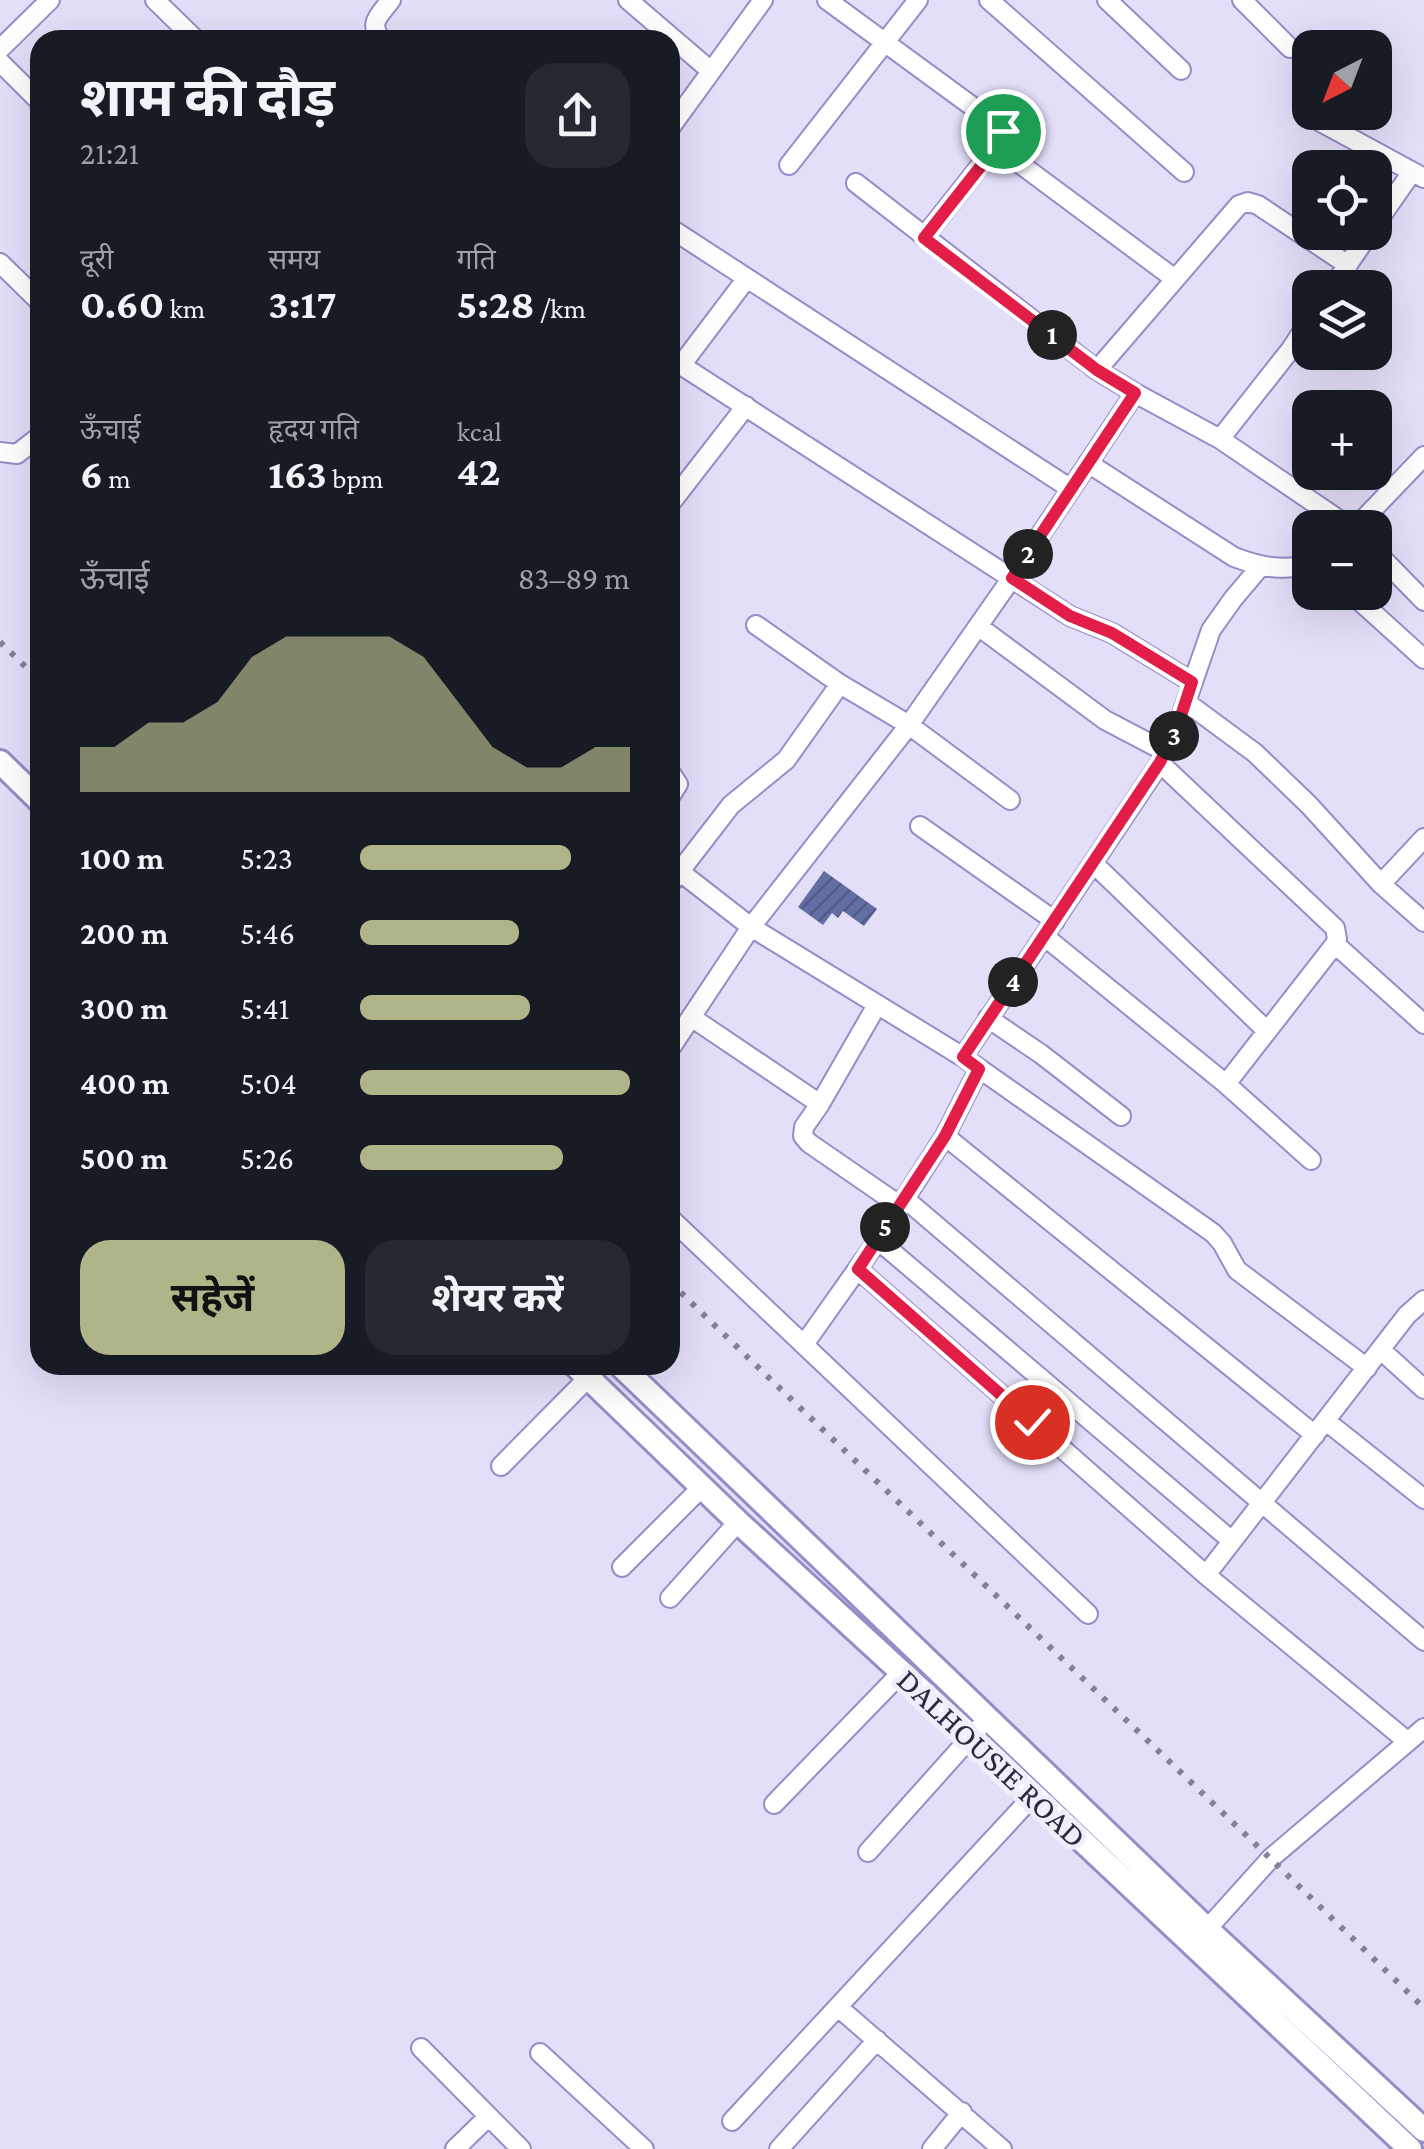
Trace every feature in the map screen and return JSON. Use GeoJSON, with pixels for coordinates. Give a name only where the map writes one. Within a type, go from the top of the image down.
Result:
{"type":"FeatureCollection","features":[{"type":"Feature","properties":{"kind":"street"},"geometry":{"type":"LineString","coordinates":[[0,49],[50,0]]}},
{"type":"Feature","properties":{"kind":"street"},"geometry":{"type":"LineString","coordinates":[[155,0],[186,30]]}},
{"type":"Feature","properties":{"kind":"street"},"geometry":{"type":"LineString","coordinates":[[375,30],[375,18],[391,0]]}},
{"type":"Feature","properties":{"kind":"street"},"geometry":{"type":"LineString","coordinates":[[628,0],[663,30]]}},
{"type":"Feature","properties":{"kind":"street"},"geometry":{"type":"LineString","coordinates":[[680,114],[762,0]]}},
{"type":"Feature","properties":{"kind":"street"},"geometry":{"type":"LineString","coordinates":[[826,0],[1003,131],[1003,138],[924,238]]}},
{"type":"Feature","properties":{"kind":"street"},"geometry":{"type":"LineString","coordinates":[[789,165],[918,0]]}},
{"type":"Feature","properties":{"kind":"street"},"geometry":{"type":"LineString","coordinates":[[989,0],[1184,172]]}},
{"type":"Feature","properties":{"kind":"street"},"geometry":{"type":"LineString","coordinates":[[1107,0],[1181,70]]}},
{"type":"Feature","properties":{"kind":"street"},"geometry":{"type":"LineString","coordinates":[[1242,0],[1290,48]]}},
{"type":"Feature","properties":{"kind":"street"},"geometry":{"type":"LineString","coordinates":[[680,44],[710,70]]}},
{"type":"Feature","properties":{"kind":"street"},"geometry":{"type":"LineString","coordinates":[[0,62],[30,92]]}},
{"type":"Feature","properties":{"kind":"street"},"geometry":{"type":"LineString","coordinates":[[1336,130],[1418,175],[1392,205]]}},
{"type":"Feature","properties":{"kind":"street"},"geometry":{"type":"LineString","coordinates":[[996,146],[1175,279]]}},
{"type":"Feature","properties":{"kind":"street"},"geometry":{"type":"LineString","coordinates":[[856,182],[1097,370],[1220,439],[1326,510]]}},
{"type":"Feature","properties":{"kind":"street"},"geometry":{"type":"LineString","coordinates":[[1097,370],[1239,205],[1258,204],[1348,265]]}},
{"type":"Feature","properties":{"kind":"street"},"geometry":{"type":"LineString","coordinates":[[680,234],[1071,488]]}},
{"type":"Feature","properties":{"kind":"street"},"geometry":{"type":"LineString","coordinates":[[1345,270],[1358,250]]}},
{"type":"Feature","properties":{"kind":"street"},"geometry":{"type":"LineString","coordinates":[[0,263],[30,292]]}},
{"type":"Feature","properties":{"kind":"street"},"geometry":{"type":"LineString","coordinates":[[680,356],[747,278]]}},
{"type":"Feature","properties":{"kind":"street"},"geometry":{"type":"LineString","coordinates":[[1220,439],[1292,347]]}},
{"type":"Feature","properties":{"kind":"street"},"geometry":{"type":"LineString","coordinates":[[680,364],[1070,616],[1112,633],[1192,682]]}},
{"type":"Feature","properties":{"kind":"street"},"geometry":{"type":"LineString","coordinates":[[680,1034],[751,927],[910,725],[1135,393]]}},
{"type":"Feature","properties":{"kind":"street"},"geometry":{"type":"LineString","coordinates":[[680,491],[746,406]]}},
{"type":"Feature","properties":{"kind":"street"},"geometry":{"type":"LineString","coordinates":[[0,452],[17,454],[30,444]]}},
{"type":"Feature","properties":{"kind":"street"},"geometry":{"type":"LineString","coordinates":[[1371,510],[1424,456]]}},
{"type":"Feature","properties":{"kind":"street"},"geometry":{"type":"LineString","coordinates":[[1088,463],[1234,557],[1260,567],[1292,567]]}},
{"type":"Feature","properties":{"kind":"street"},"geometry":{"type":"LineString","coordinates":[[963,1057],[1163,757],[1211,630],[1232,598],[1260,567]]}},
{"type":"Feature","properties":{"kind":"street"},"geometry":{"type":"LineString","coordinates":[[1392,568],[1424,601]]}},
{"type":"Feature","properties":{"kind":"street"},"geometry":{"type":"LineString","coordinates":[[1370,610],[1424,659]]}},
{"type":"Feature","properties":{"kind":"street"},"geometry":{"type":"LineString","coordinates":[[756,625],[840,684],[910,725],[1010,800]]}},
{"type":"Feature","properties":{"kind":"street"},"geometry":{"type":"LineString","coordinates":[[978,626],[1104,720],[1163,757],[1335,928],[1335,944],[1226,1084]]}},
{"type":"Feature","properties":{"kind":"street"},"geometry":{"type":"LineString","coordinates":[[680,865],[732,805],[786,760],[840,684]]}},
{"type":"Feature","properties":{"kind":"street"},"geometry":{"type":"LineString","coordinates":[[1186,702],[1280,776],[1382,884],[1424,922]]}},
{"type":"Feature","properties":{"kind":"street"},"geometry":{"type":"LineString","coordinates":[[0,762],[30,791]]}},
{"type":"Feature","properties":{"kind":"street"},"geometry":{"type":"LineString","coordinates":[[920,826],[1049,929],[1312,1160]]}},
{"type":"Feature","properties":{"kind":"street"},"geometry":{"type":"LineString","coordinates":[[1382,884],[1424,838]]}},
{"type":"Feature","properties":{"kind":"street"},"geometry":{"type":"LineString","coordinates":[[1093,863],[1267,1031]]}},
{"type":"Feature","properties":{"kind":"street"},"geometry":{"type":"LineString","coordinates":[[680,878],[751,927],[963,1057],[1213,1233],[1238,1270],[1367,1368]]}},
{"type":"Feature","properties":{"kind":"street"},"geometry":{"type":"LineString","coordinates":[[1335,944],[1424,1024]]}},
{"type":"Feature","properties":{"kind":"street"},"geometry":{"type":"LineString","coordinates":[[877,1005],[804,1127],[806,1140],[902,1202],[1424,1641]]}},
{"type":"Feature","properties":{"kind":"street"},"geometry":{"type":"LineString","coordinates":[[692,1017],[820,1104]]}},
{"type":"Feature","properties":{"kind":"street"},"geometry":{"type":"LineString","coordinates":[[988,1018],[1121,1116]]}},
{"type":"Feature","properties":{"kind":"street"},"geometry":{"type":"LineString","coordinates":[[805,1343],[945,1136],[979,1069]]}},
{"type":"Feature","properties":{"kind":"street"},"geometry":{"type":"LineString","coordinates":[[945,1136],[1320,1428],[1424,1499]]}},
{"type":"Feature","properties":{"kind":"street"},"geometry":{"type":"LineString","coordinates":[[680,1227],[1088,1614]]}},
{"type":"Feature","properties":{"kind":"street"},"geometry":{"type":"LineString","coordinates":[[878,1240],[1232,1541]]}},
{"type":"Feature","properties":{"kind":"street"},"geometry":{"type":"LineString","coordinates":[[858,1269],[1206,1575],[1407,1741]]}},
{"type":"Feature","properties":{"kind":"street"},"geometry":{"type":"LineString","coordinates":[[1206,1575],[1408,1314],[1424,1300]]}},
{"type":"Feature","properties":{"kind":"street"},"geometry":{"type":"LineString","coordinates":[[1381,1350],[1424,1390]]}},
{"type":"Feature","properties":{"kind":"street"},"geometry":{"type":"LineString","coordinates":[[501,1466],[579,1375]]}},
{"type":"Feature","properties":{"kind":"street","name":"DALHOUSIE ROAD"},"geometry":{"type":"LineString","coordinates":[[585,1375],[1032,1796],[1424,2130]]}},
{"type":"Feature","properties":{"kind":"street","name":"DALHOUSIE ROAD"},"geometry":{"type":"LineString","coordinates":[[630,1375],[988,1717],[1399,2145]]}},
{"type":"Feature","properties":{"kind":"street"},"geometry":{"type":"LineString","coordinates":[[622,1567],[703,1486]]}},
{"type":"Feature","properties":{"kind":"street"},"geometry":{"type":"LineString","coordinates":[[670,1598],[738,1522]]}},
{"type":"Feature","properties":{"kind":"street"},"geometry":{"type":"LineString","coordinates":[[774,1804],[901,1673]]}},
{"type":"Feature","properties":{"kind":"street"},"geometry":{"type":"LineString","coordinates":[[868,1852],[988,1717]]}},
{"type":"Feature","properties":{"kind":"street"},"geometry":{"type":"LineString","coordinates":[[1200,1938],[1271,1858],[1424,1728]]}},
{"type":"Feature","properties":{"kind":"street"},"geometry":{"type":"LineString","coordinates":[[732,2121],[1032,1796]]}},
{"type":"Feature","properties":{"kind":"street"},"geometry":{"type":"LineString","coordinates":[[838,2007],[1002,2149]]}},
{"type":"Feature","properties":{"kind":"street"},"geometry":{"type":"LineString","coordinates":[[780,2149],[878,2040]]}},
{"type":"Feature","properties":{"kind":"street"},"geometry":{"type":"LineString","coordinates":[[422,2048],[521,2149]]}},
{"type":"Feature","properties":{"kind":"street"},"geometry":{"type":"LineString","coordinates":[[540,2053],[624,2142],[644,2149]]}},
{"type":"Feature","properties":{"kind":"street"},"geometry":{"type":"LineString","coordinates":[[932,2149],[962,2112]]}},
{"type":"Feature","properties":{"kind":"street"},"geometry":{"type":"LineString","coordinates":[[455,2149],[488,2117]]}},
{"type":"Feature","properties":{"kind":"building"},"geometry":{"type":"Polygon","coordinates":[[[824,871],[877,909],[864,926],[843,911],[838,918],[832,913],[823,925],[798,907],[824,871]]]}},
{"type":"Feature","properties":{"kind":"railway"},"geometry":{"type":"LineString","coordinates":[[0,642],[30,671]]}},
{"type":"Feature","properties":{"kind":"railway"},"geometry":{"type":"LineString","coordinates":[[680,1292],[1424,2008]]}},
{"type":"Feature","properties":{"kind":"route"},"geometry":{"type":"LineString","coordinates":[[1003,131],[1003,138],[924,238],[1097,370],[1135,393],[1012,578],[1070,616],[1112,633],[1192,682],[1176,731],[1160,762],[963,1057],[979,1069],[945,1136],[858,1269],[1032,1422]]}}]}
